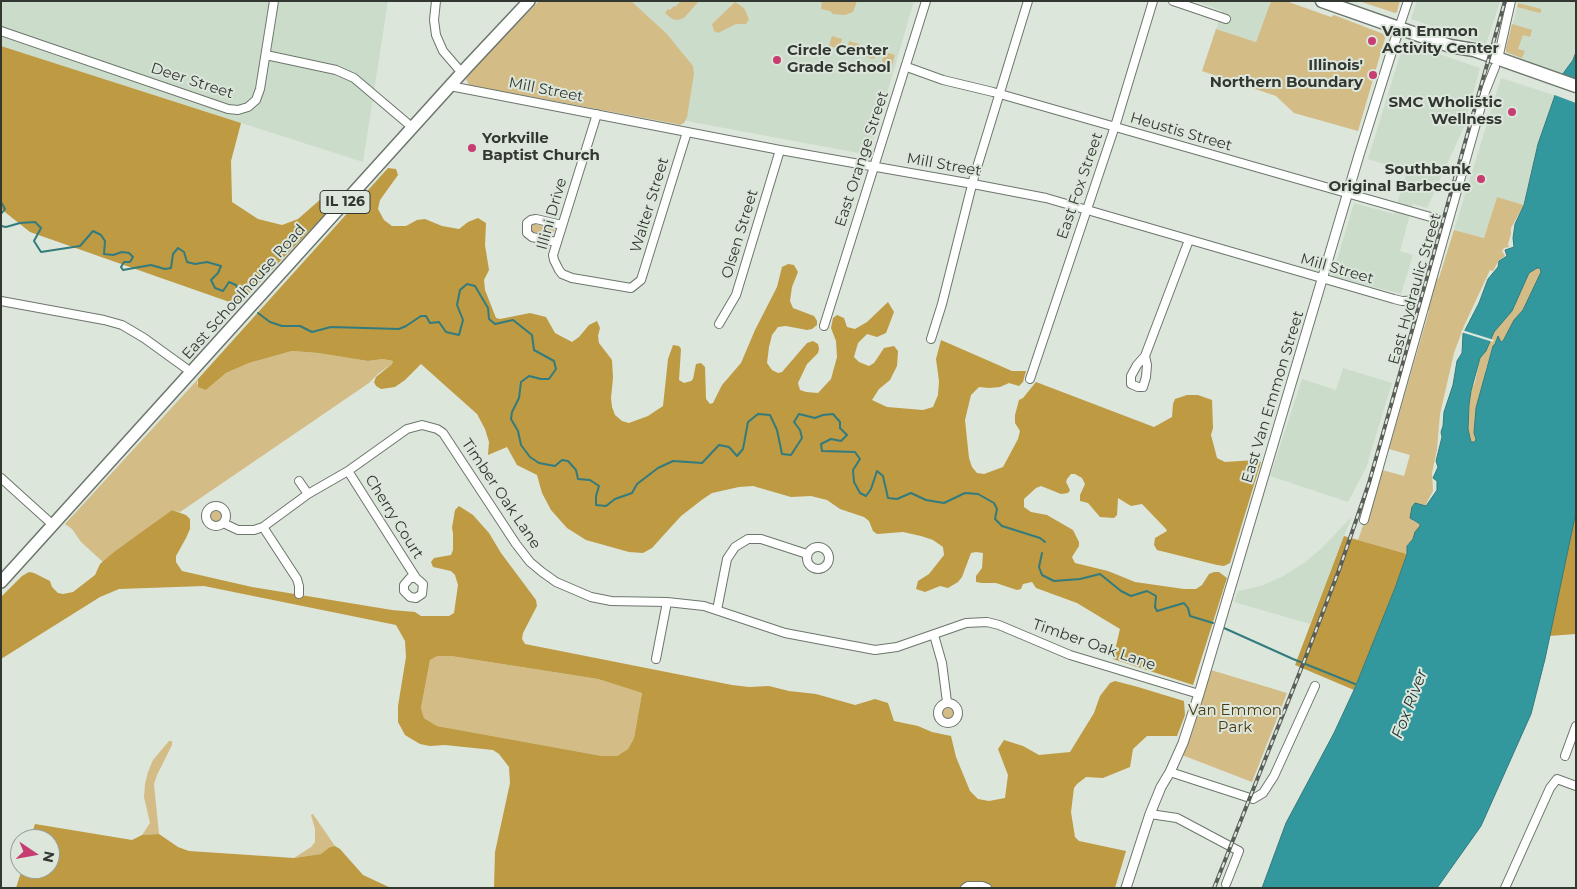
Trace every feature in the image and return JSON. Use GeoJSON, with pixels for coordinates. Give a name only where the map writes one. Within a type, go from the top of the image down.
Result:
{"type":"FeatureCollection","features":[{"type":"Feature","properties":{"kind":"highway"},"geometry":{"type":"LineString","coordinates":[[1322,1],[1450,46],[1464,56],[1497,63],[1551,82],[1576,95]]}},
{"type":"Feature","properties":{"kind":"highway"},"geometry":{"type":"LineString","coordinates":[[1551,82],[1576,86]]}},
{"type":"Feature","properties":{"kind":"main road","name":"East Schoolhouse Road"},"geometry":{"type":"LineString","coordinates":[[1,582],[529,1]]}},
{"type":"Feature","properties":{"kind":"street","name":"Deer Street"},"geometry":{"type":"LineString","coordinates":[[1,31],[228,109],[238,110],[248,107],[256,100],[260,89],[274,1]]}},
{"type":"Feature","properties":{"kind":"street"},"geometry":{"type":"LineString","coordinates":[[436,1],[434,20],[436,35],[443,51],[462,73]]}},
{"type":"Feature","properties":{"kind":"street","name":"East Orange Street"},"geometry":{"type":"LineString","coordinates":[[824,326],[907,67],[926,1]]}},
{"type":"Feature","properties":{"kind":"street"},"geometry":{"type":"LineString","coordinates":[[931,339],[973,184],[1028,1]]}},
{"type":"Feature","properties":{"kind":"street","name":"East Fox Street"},"geometry":{"type":"LineString","coordinates":[[1030,379],[1114,127],[1153,1]]}},
{"type":"Feature","properties":{"kind":"street"},"geometry":{"type":"LineString","coordinates":[[1173,1],[1226,19]]}},
{"type":"Feature","properties":{"kind":"street"},"geometry":{"type":"LineString","coordinates":[[1399,28],[1408,1]]}},
{"type":"Feature","properties":{"kind":"street","name":"East Hydraulic Street"},"geometry":{"type":"LineString","coordinates":[[1364,520],[1485,92],[1497,63],[1511,1]]}},
{"type":"Feature","properties":{"kind":"street","name":"East Van Emmon Street"},"geometry":{"type":"LineString","coordinates":[[1126,888],[1150,814],[1183,743],[1199,694],[1399,28]]}},
{"type":"Feature","properties":{"kind":"street"},"geometry":{"type":"LineString","coordinates":[[266,56],[313,64],[336,70],[354,78],[413,128]]}},
{"type":"Feature","properties":{"kind":"street","name":"Heustis Street"},"geometry":{"type":"LineString","coordinates":[[907,67],[943,80],[1000,94],[1448,222]]}},
{"type":"Feature","properties":{"kind":"street","name":"Mill Street"},"geometry":{"type":"LineString","coordinates":[[450,86],[780,150],[1039,197],[1402,301],[1426,300]]}},
{"type":"Feature","properties":{"kind":"street","name":"Illini Drive"},"geometry":{"type":"LineString","coordinates":[[597,114],[556,242],[554,260],[562,274],[572,278],[631,288],[637,284]]}},
{"type":"Feature","properties":{"kind":"street","name":"Walter Street"},"geometry":{"type":"LineString","coordinates":[[637,284],[641,280],[687,132]]}},
{"type":"Feature","properties":{"kind":"street","name":"Olsen Street"},"geometry":{"type":"LineString","coordinates":[[719,324],[736,296],[780,150]]}},
{"type":"Feature","properties":{"kind":"street"},"geometry":{"type":"LineString","coordinates":[[556,242],[532,237],[527,233],[527,223],[530,220],[536,219],[562,225]]}},
{"type":"Feature","properties":{"kind":"street"},"geometry":{"type":"LineString","coordinates":[[1145,356],[1189,240]]}},
{"type":"Feature","properties":{"kind":"street"},"geometry":{"type":"LineString","coordinates":[[1,301],[122,325],[144,338],[191,372]]}},
{"type":"Feature","properties":{"kind":"street","name":"Timber Oak Lane"},"geometry":{"type":"LineString","coordinates":[[263,527],[308,494],[348,471],[407,429],[422,425],[437,429],[449,440],[516,544],[542,572],[556,582],[591,597],[611,601],[667,602],[704,606],[785,633],[874,650],[887,649],[934,636],[966,623],[987,622],[1000,625],[1070,655],[1199,694]]}},
{"type":"Feature","properties":{"kind":"street","name":"Cherry Court"},"geometry":{"type":"LineString","coordinates":[[348,471],[416,578]]}},
{"type":"Feature","properties":{"kind":"street"},"geometry":{"type":"LineString","coordinates":[[1,478],[8,482],[53,525]]}},
{"type":"Feature","properties":{"kind":"street"},"geometry":{"type":"LineString","coordinates":[[299,481],[308,494]]}},
{"type":"Feature","properties":{"kind":"street"},"geometry":{"type":"LineString","coordinates":[[223,523],[230,528],[246,530],[263,527],[297,579],[299,594]]}},
{"type":"Feature","properties":{"kind":"street"},"geometry":{"type":"LineString","coordinates":[[717,610],[727,559],[735,547],[748,539],[761,539],[807,554]]}},
{"type":"Feature","properties":{"kind":"street"},"geometry":{"type":"LineString","coordinates":[[656,659],[667,602]]}},
{"type":"Feature","properties":{"kind":"street"},"geometry":{"type":"LineString","coordinates":[[934,636],[942,663],[947,702]]}},
{"type":"Feature","properties":{"kind":"street"},"geometry":{"type":"LineString","coordinates":[[1170,772],[1253,799],[1263,793],[1274,776],[1314,686]]}},
{"type":"Feature","properties":{"kind":"street"},"geometry":{"type":"LineString","coordinates":[[1566,756],[1576,726]]}},
{"type":"Feature","properties":{"kind":"street"},"geometry":{"type":"LineString","coordinates":[[1505,888],[1550,788],[1557,779],[1576,786]]}},
{"type":"Feature","properties":{"kind":"street"},"geometry":{"type":"LineString","coordinates":[[1150,814],[1177,818],[1239,851],[1226,884]]}},
{"type":"Feature","properties":{"kind":"street"},"geometry":{"type":"LineString","coordinates":[[965,888],[968,886],[982,886],[987,888]]}},
{"type":"Feature","properties":{"kind":"shaded area"},"geometry":{"type":"Polygon","coordinates":[[[1,1],[388,1],[363,162],[1,46],[1,1]]]}},
{"type":"Feature","properties":{"kind":"shaded area"},"geometry":{"type":"Polygon","coordinates":[[[551,1],[914,1],[869,155],[483,83],[551,1]]]}},
{"type":"Feature","properties":{"kind":"shaded area"},"geometry":{"type":"Polygon","coordinates":[[[1194,1],[1271,1],[1256,42],[1216,29],[1222,11],[1194,1]]]}},
{"type":"Feature","properties":{"kind":"shaded area"},"geometry":{"type":"Polygon","coordinates":[[[1417,1],[1500,1],[1486,45],[1411,19],[1417,1]]]}},
{"type":"Feature","properties":{"kind":"shaded area"},"geometry":{"type":"Polygon","coordinates":[[[1519,1],[1576,1],[1576,52],[1573,60],[1562,75],[1507,53],[1506,48],[1519,1]]]}},
{"type":"Feature","properties":{"kind":"shaded area"},"geometry":{"type":"Polygon","coordinates":[[[1404,42],[1480,68],[1464,127],[1427,208],[1413,204],[1400,251],[1413,255],[1401,294],[1332,276],[1354,203],[1394,214],[1407,171],[1368,159],[1404,42]]]}},
{"type":"Feature","properties":{"kind":"shaded area"},"geometry":{"type":"Polygon","coordinates":[[[1,46],[241,123],[231,161],[232,202],[258,219],[282,225],[298,219],[330,191],[337,193],[338,199],[238,305],[30,232],[1,209],[1,46]]]}},
{"type":"Feature","properties":{"kind":"shaded area"},"geometry":{"type":"Polygon","coordinates":[[[1501,78],[1554,95],[1538,144],[1524,205],[1497,197],[1484,238],[1454,230],[1501,78]]]}},
{"type":"Feature","properties":{"kind":"shaded area"},"geometry":{"type":"Polygon","coordinates":[[[388,168],[396,169],[398,175],[380,200],[378,209],[384,220],[392,226],[406,226],[417,220],[425,219],[442,226],[459,229],[468,222],[478,218],[486,223],[485,245],[489,270],[484,280],[485,290],[496,318],[500,319],[530,313],[546,317],[555,333],[572,342],[589,325],[597,321],[600,328],[599,343],[612,360],[612,407],[615,415],[622,421],[629,423],[648,416],[663,406],[668,359],[673,345],[679,346],[681,349],[679,380],[684,383],[691,381],[696,364],[701,363],[705,367],[706,399],[710,404],[713,403],[722,385],[741,363],[777,287],[782,267],[788,264],[794,265],[798,272],[792,287],[790,301],[793,308],[814,316],[817,325],[807,330],[786,326],[778,327],[772,335],[767,363],[772,370],[778,373],[782,372],[807,343],[813,341],[818,344],[818,353],[807,364],[798,383],[800,390],[818,393],[831,379],[837,357],[836,341],[831,328],[833,318],[837,315],[844,318],[847,327],[855,329],[867,322],[888,302],[894,312],[886,333],[877,337],[867,334],[858,343],[854,357],[859,362],[869,366],[874,363],[884,348],[894,346],[898,351],[897,366],[890,380],[879,389],[872,400],[887,407],[923,410],[933,407],[938,395],[939,381],[936,359],[941,340],[1012,371],[1026,371],[1023,382],[1019,386],[1009,383],[1000,387],[979,387],[971,395],[965,420],[969,458],[972,467],[977,473],[984,474],[1003,467],[1018,439],[1020,431],[1015,423],[1019,400],[1023,398],[1036,382],[1154,427],[1172,417],[1175,399],[1187,395],[1198,395],[1212,400],[1213,428],[1211,435],[1217,458],[1225,462],[1255,460],[1261,462],[1230,563],[1224,566],[1217,565],[1157,550],[1154,545],[1155,538],[1167,531],[1142,504],[1131,506],[1118,498],[1117,515],[1114,518],[1100,517],[1088,503],[1080,501],[1080,495],[1085,484],[1082,478],[1075,474],[1071,474],[1067,479],[1066,482],[1070,490],[1068,493],[1061,494],[1041,486],[1024,499],[1024,507],[1031,512],[1047,515],[1073,530],[1079,542],[1079,546],[1072,557],[1075,563],[1108,571],[1135,582],[1184,589],[1196,589],[1202,585],[1209,574],[1214,572],[1219,572],[1227,578],[1193,685],[1113,659],[1120,629],[1077,603],[1036,588],[1032,582],[1023,584],[1021,589],[1017,590],[996,583],[976,582],[976,576],[982,568],[983,553],[971,553],[962,577],[948,588],[940,586],[925,592],[916,589],[918,581],[929,574],[944,555],[943,547],[933,540],[903,532],[877,534],[873,531],[869,521],[864,517],[840,509],[827,500],[811,496],[791,497],[753,486],[712,493],[681,516],[652,548],[643,553],[629,552],[586,540],[567,528],[551,510],[542,493],[537,475],[517,465],[507,447],[488,455],[489,442],[477,414],[421,364],[395,387],[381,389],[374,382],[376,377],[393,361],[383,359],[368,361],[292,351],[249,363],[226,373],[206,390],[198,387],[198,379],[388,168]]]}},
{"type":"Feature","properties":{"kind":"shaded area"},"geometry":{"type":"Polygon","coordinates":[[[1343,368],[1392,383],[1366,468],[1348,502],[1270,476],[1302,379],[1336,390],[1343,368]]]}},
{"type":"Feature","properties":{"kind":"shaded area"},"geometry":{"type":"Polygon","coordinates":[[[459,506],[473,515],[489,533],[501,553],[536,600],[537,606],[523,633],[522,639],[525,644],[732,685],[749,687],[769,686],[789,691],[816,694],[855,705],[875,699],[888,703],[894,721],[951,736],[956,757],[970,791],[978,799],[989,801],[1005,798],[1008,775],[998,749],[1004,740],[1023,746],[1039,755],[1070,752],[1094,713],[1100,696],[1110,683],[1115,681],[1184,701],[1185,715],[1177,736],[1147,736],[1133,749],[1130,767],[1103,778],[1086,777],[1074,788],[1071,812],[1075,837],[1079,841],[1126,851],[1115,888],[494,888],[495,852],[510,783],[509,767],[499,754],[493,750],[445,745],[430,746],[420,744],[405,735],[398,722],[398,706],[406,657],[405,641],[396,625],[204,586],[119,589],[100,597],[1,659],[1,597],[22,576],[29,572],[34,573],[50,581],[52,587],[58,593],[73,592],[95,575],[100,564],[114,552],[172,510],[186,515],[190,519],[190,529],[176,556],[176,562],[182,571],[252,587],[392,610],[415,612],[421,616],[449,616],[454,613],[458,585],[455,575],[451,571],[433,567],[431,562],[434,558],[451,555],[453,550],[452,528],[455,510],[459,506]],[[437,656],[430,660],[421,708],[424,718],[437,726],[602,756],[617,756],[628,749],[634,738],[642,693],[598,679],[451,656],[437,656]]]}},
{"type":"Feature","properties":{"kind":"shaded area"},"geometry":{"type":"Polygon","coordinates":[[[1576,513],[1576,634],[1549,636],[1565,561],[1576,513]]]}},
{"type":"Feature","properties":{"kind":"shaded area"},"geometry":{"type":"Polygon","coordinates":[[[1352,516],[1310,624],[1234,602],[1238,591],[1261,586],[1283,576],[1304,563],[1322,548],[1352,516]]]}},
{"type":"Feature","properties":{"kind":"shaded area"},"geometry":{"type":"Polygon","coordinates":[[[1344,536],[1407,554],[1354,690],[1295,665],[1344,536]]]}},
{"type":"Feature","properties":{"kind":"shaded area"},"geometry":{"type":"Polygon","coordinates":[[[35,824],[132,840],[142,835],[159,834],[178,847],[189,851],[294,858],[321,854],[330,847],[335,846],[340,849],[363,875],[391,888],[16,888],[19,879],[60,879],[60,829],[33,829],[35,824]]]}},
{"type":"Feature","properties":{"kind":"green space"},"geometry":{"type":"Polygon","coordinates":[[[539,1],[631,1],[666,33],[693,66],[694,74],[687,117],[684,123],[680,125],[469,85],[466,79],[471,71],[539,1]]]}},
{"type":"Feature","properties":{"kind":"green space"},"geometry":{"type":"Polygon","coordinates":[[[681,1],[699,1],[684,18],[672,19],[665,13],[681,1]]]}},
{"type":"Feature","properties":{"kind":"green space"},"geometry":{"type":"Polygon","coordinates":[[[822,1],[857,1],[853,12],[845,15],[833,14],[830,11],[821,9],[822,1]]]}},
{"type":"Feature","properties":{"kind":"green space","name":"Van Emmon Activity Center"},"geometry":{"type":"Polygon","coordinates":[[[1271,1],[1286,1],[1331,17],[1334,15],[1386,35],[1358,131],[1294,113],[1276,96],[1202,71],[1216,29],[1256,42],[1271,1]]]}},
{"type":"Feature","properties":{"kind":"green space"},"geometry":{"type":"Polygon","coordinates":[[[1359,1],[1400,1],[1395,13],[1359,1]]]}},
{"type":"Feature","properties":{"kind":"green space"},"geometry":{"type":"Polygon","coordinates":[[[735,2],[744,8],[749,19],[746,24],[736,24],[718,33],[714,31],[712,24],[735,2]]]}},
{"type":"Feature","properties":{"kind":"green space"},"geometry":{"type":"Polygon","coordinates":[[[1518,3],[1541,9],[1541,12],[1517,7],[1518,3]]]}},
{"type":"Feature","properties":{"kind":"green space"},"geometry":{"type":"Polygon","coordinates":[[[1512,24],[1532,30],[1530,37],[1523,35],[1518,49],[1525,51],[1522,58],[1506,52],[1512,24]]]}},
{"type":"Feature","properties":{"kind":"green space"},"geometry":{"type":"Polygon","coordinates":[[[832,36],[842,39],[839,49],[829,46],[832,36]]]}},
{"type":"Feature","properties":{"kind":"green space"},"geometry":{"type":"Polygon","coordinates":[[[849,41],[859,44],[856,54],[847,51],[849,41]]]}},
{"type":"Feature","properties":{"kind":"green space"},"geometry":{"type":"Polygon","coordinates":[[[868,46],[877,49],[874,59],[864,56],[868,46]]]}},
{"type":"Feature","properties":{"kind":"green space"},"geometry":{"type":"Polygon","coordinates":[[[885,52],[895,55],[892,65],[882,62],[885,52]]]}},
{"type":"Feature","properties":{"kind":"green space"},"geometry":{"type":"Polygon","coordinates":[[[1497,197],[1524,205],[1511,228],[1509,247],[1504,248],[1502,251],[1505,256],[1499,260],[1493,271],[1490,270],[1464,326],[1454,353],[1440,414],[1437,449],[1432,473],[1433,491],[1425,506],[1418,504],[1413,521],[1420,524],[1420,527],[1408,545],[1407,554],[1358,540],[1382,470],[1404,476],[1410,455],[1389,449],[1429,311],[1427,309],[1454,230],[1484,238],[1497,197]]]}},
{"type":"Feature","properties":{"kind":"green space"},"geometry":{"type":"Polygon","coordinates":[[[531,225],[552,227],[555,231],[550,235],[533,232],[530,230],[531,225]]]}},
{"type":"Feature","properties":{"kind":"green space"},"geometry":{"type":"Polygon","coordinates":[[[1537,268],[1542,269],[1523,311],[1514,320],[1503,341],[1501,342],[1498,337],[1493,346],[1485,372],[1476,439],[1475,442],[1471,442],[1468,429],[1469,405],[1480,358],[1486,351],[1494,332],[1512,311],[1529,273],[1537,268]]]}},
{"type":"Feature","properties":{"kind":"green space"},"geometry":{"type":"Polygon","coordinates":[[[292,351],[368,361],[383,359],[393,361],[392,364],[369,383],[180,512],[172,510],[103,562],[65,524],[198,379],[197,384],[206,390],[226,373],[249,363],[292,351]]]}},
{"type":"Feature","properties":{"kind":"green space"},"geometry":{"type":"Polygon","coordinates":[[[216,510],[222,516],[216,522],[210,516],[216,510]]]}},
{"type":"Feature","properties":{"kind":"green space"},"geometry":{"type":"Polygon","coordinates":[[[437,655],[598,679],[642,693],[634,738],[628,749],[617,756],[602,756],[437,726],[424,718],[421,708],[430,660],[437,655]]]}},
{"type":"Feature","properties":{"kind":"green space","name":"Van Emmon Park"},"geometry":{"type":"Polygon","coordinates":[[[1211,670],[1287,693],[1252,782],[1182,755],[1193,730],[1211,670]]]}},
{"type":"Feature","properties":{"kind":"green space"},"geometry":{"type":"Polygon","coordinates":[[[948,707],[954,713],[948,719],[942,713],[948,707]]]}},
{"type":"Feature","properties":{"kind":"green space"},"geometry":{"type":"Polygon","coordinates":[[[169,741],[172,741],[172,745],[154,784],[159,834],[142,835],[150,823],[144,797],[148,772],[153,760],[169,741]]]}},
{"type":"Feature","properties":{"kind":"green space"},"geometry":{"type":"Polygon","coordinates":[[[313,814],[335,846],[330,847],[322,854],[294,858],[311,847],[315,842],[315,829],[311,815],[313,814]]]}},
{"type":"Feature","properties":{"kind":"water","name":"Fox River"},"geometry":{"type":"Polygon","coordinates":[[[1576,52],[1576,512],[1545,659],[1531,714],[1481,826],[1437,888],[1262,888],[1286,823],[1334,733],[1354,690],[1395,588],[1407,554],[1407,546],[1420,526],[1420,524],[1410,518],[1412,507],[1415,503],[1426,506],[1437,490],[1437,481],[1433,478],[1438,467],[1436,461],[1442,437],[1444,412],[1453,385],[1457,361],[1462,353],[1463,334],[1479,303],[1488,279],[1498,267],[1499,261],[1507,256],[1505,250],[1514,247],[1515,224],[1524,205],[1538,144],[1562,75],[1573,60],[1576,52]],[[1540,268],[1529,273],[1512,311],[1494,332],[1486,351],[1480,358],[1469,405],[1468,429],[1471,442],[1475,442],[1476,439],[1474,433],[1476,408],[1493,346],[1498,336],[1501,342],[1503,341],[1514,320],[1523,310],[1541,272],[1540,268]]]}},
{"type":"Feature","properties":{"kind":"pier"},"geometry":{"type":"Polygon","coordinates":[[[1560,75],[1576,80],[1576,103],[1552,94],[1560,75]]]}},
{"type":"Feature","properties":{"kind":"pier"},"geometry":{"type":"Polygon","coordinates":[[[1462,330],[1494,340],[1493,342],[1461,332],[1462,330]]]}},
{"type":"Feature","properties":{"kind":"waterway"},"geometry":{"type":"LineString","coordinates":[[1,202],[5,209],[1,214]]}},
{"type":"Feature","properties":{"kind":"waterway"},"geometry":{"type":"LineString","coordinates":[[1,226],[6,227],[20,223],[35,222],[41,228],[34,241],[41,252],[80,246],[93,231],[101,235],[105,241],[104,254],[113,255],[122,252],[129,253],[133,257],[130,262],[124,262],[121,267],[123,270],[151,265],[165,269],[171,268],[173,254],[178,248],[184,252],[187,262],[195,264],[207,262],[221,266],[218,273],[211,280],[215,288],[223,291],[229,282],[236,285],[243,300]]}},
{"type":"Feature","properties":{"kind":"waterway"},"geometry":{"type":"LineString","coordinates":[[258,313],[270,322],[282,326],[300,326],[312,332],[331,327],[399,329],[421,316],[426,316],[430,323],[439,322],[446,332],[459,335],[463,320],[457,305],[460,290],[467,284],[475,286],[488,308],[489,319],[495,324],[513,320],[532,335],[534,350],[554,361],[556,369],[549,379],[529,376],[521,382],[519,398],[512,412],[511,419],[518,431],[521,445],[530,457],[539,463],[555,466],[562,460],[568,461],[576,470],[578,479],[590,480],[599,486],[596,505],[606,506],[615,499],[632,493],[637,484],[658,468],[673,461],[702,463],[719,445],[729,447],[737,456],[743,449],[748,422],[758,414],[770,415],[777,430],[782,454],[791,455],[802,438],[800,430],[794,422],[799,414],[815,418],[833,414],[840,422],[840,428],[847,435],[841,441],[831,439],[821,444],[822,451],[855,452],[860,459],[853,470],[854,482],[860,493],[866,496],[871,489],[877,471],[883,476],[888,498],[897,499],[911,493],[926,500],[944,503],[965,493],[978,494],[994,503],[997,509],[995,519],[1002,526],[1040,538],[1045,542]]}},
{"type":"Feature","properties":{"kind":"waterway"},"geometry":{"type":"LineString","coordinates":[[1042,553],[1039,567],[1042,575],[1054,581],[1080,579],[1100,574],[1121,591],[1131,596],[1147,591],[1156,596],[1155,607],[1157,611],[1184,603],[1188,608],[1190,616],[1213,623]]}},
{"type":"Feature","properties":{"kind":"waterway"},"geometry":{"type":"LineString","coordinates":[[1224,628],[1355,684]]}},
{"type":"Feature","properties":{"kind":"railway"},"geometry":{"type":"LineString","coordinates":[[1214,888],[1305,659],[1339,570],[1369,483],[1505,1]]}},
{"type":"Feature","properties":{"kind":"place","name":"Van Emmon Activity Center"},"geometry":{"type":"Point","coordinates":[1372,41]}},
{"type":"Feature","properties":{"kind":"place","name":"Circle Center Grade School"},"geometry":{"type":"Point","coordinates":[777,60]}},
{"type":"Feature","properties":{"kind":"place","name":"Illinois' Northern Boundary"},"geometry":{"type":"Point","coordinates":[1373,75]}},
{"type":"Feature","properties":{"kind":"place","name":"SMC Wholistic Wellness"},"geometry":{"type":"Point","coordinates":[1512,112]}},
{"type":"Feature","properties":{"kind":"place","name":"Yorkville Baptist Church"},"geometry":{"type":"Point","coordinates":[472,148]}},
{"type":"Feature","properties":{"kind":"place","name":"Southbank Original Barbecue"},"geometry":{"type":"Point","coordinates":[1481,179]}}]}
